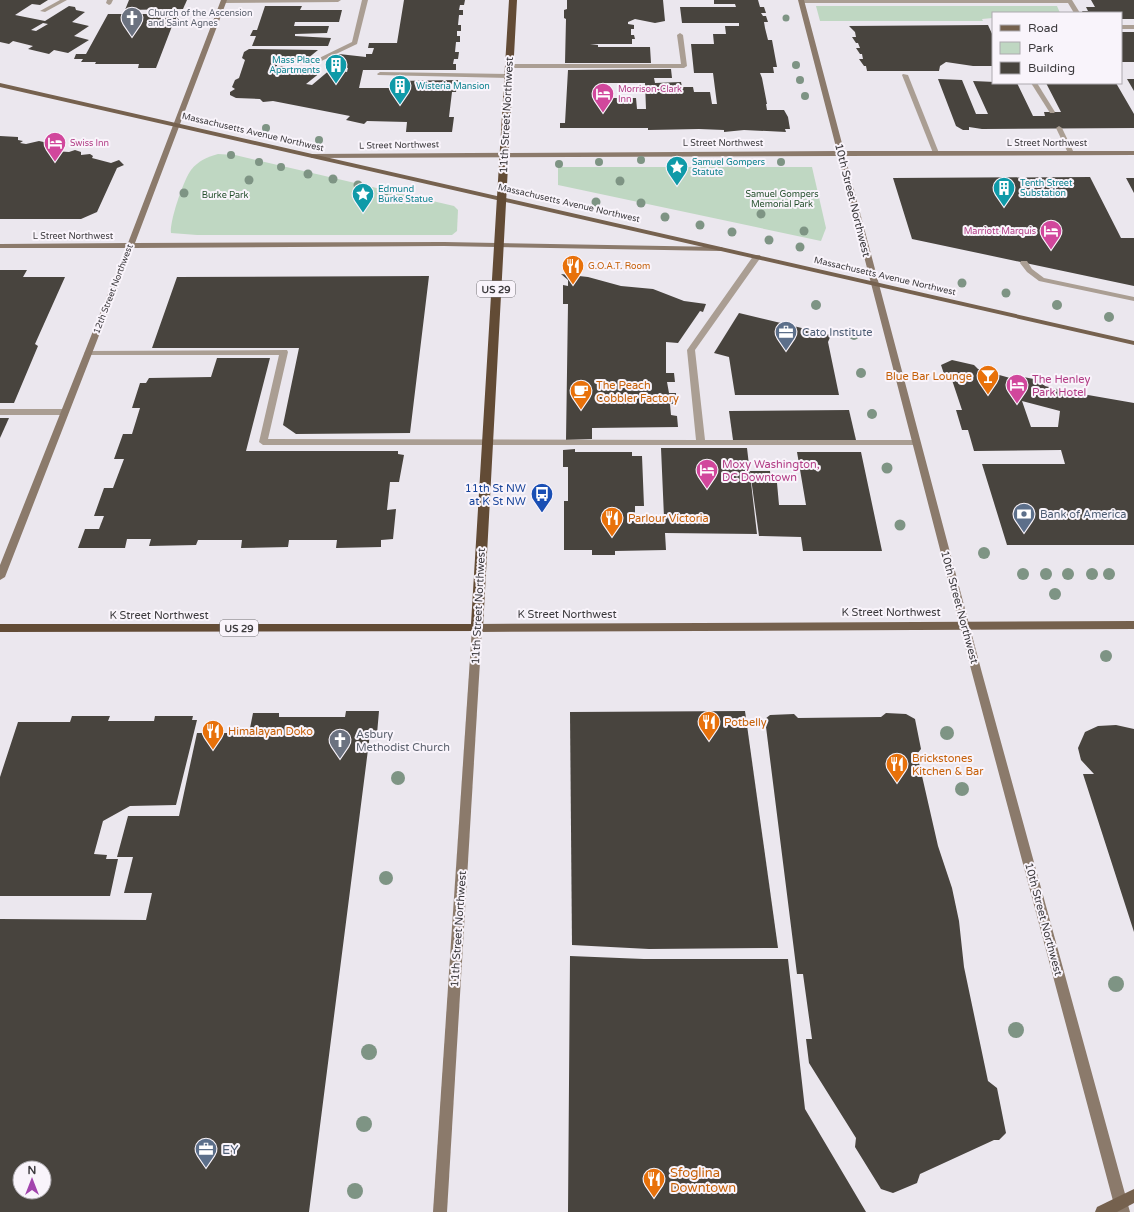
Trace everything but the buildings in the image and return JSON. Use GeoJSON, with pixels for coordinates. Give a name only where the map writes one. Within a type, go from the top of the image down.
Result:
{"type":"FeatureCollection","features":[{"type":"Feature","properties":{"kind":"highway","name":"11th Street Northwest"},"geometry":{"type":"LineString","coordinates":[[477,628],[513,0]]}},
{"type":"Feature","properties":{"kind":"highway","name":"K Street Northwest"},"geometry":{"type":"LineString","coordinates":[[0,628],[477,628]]}},
{"type":"Feature","properties":{"kind":"main road","name":"Massachusetts Avenue Northwest"},"geometry":{"type":"LineString","coordinates":[[0,85],[1134,342]]}},
{"type":"Feature","properties":{"kind":"main road","name":"K Street Northwest"},"geometry":{"type":"LineString","coordinates":[[477,628],[1134,625]]}},
{"type":"Feature","properties":{"kind":"main road"},"geometry":{"type":"LineString","coordinates":[[1102,1212],[1122,1207],[1134,1196]]}},
{"type":"Feature","properties":{"kind":"street","name":"12th Street Northwest"},"geometry":{"type":"LineString","coordinates":[[0,578],[178,125],[184,104],[224,1]]}},
{"type":"Feature","properties":{"kind":"street","name":"10th Street Northwest"},"geometry":{"type":"LineString","coordinates":[[801,1],[964,625],[1122,1207]]}},
{"type":"Feature","properties":{"kind":"street","name":"L Street Northwest"},"geometry":{"type":"LineString","coordinates":[[312,156],[504,154],[1134,153]]}},
{"type":"Feature","properties":{"kind":"street","name":"L Street Northwest"},"geometry":{"type":"LineString","coordinates":[[0,246],[498,245],[721,249]]}},
{"type":"Feature","properties":{"kind":"street","name":"11th Street Northwest"},"geometry":{"type":"LineString","coordinates":[[440,1212],[477,628]]}},
{"type":"Feature","properties":{"kind":"lane"},"geometry":{"type":"LineString","coordinates":[[43,11],[64,0]]}},
{"type":"Feature","properties":{"kind":"lane"},"geometry":{"type":"LineString","coordinates":[[224,1],[338,0]]}},
{"type":"Feature","properties":{"kind":"lane"},"geometry":{"type":"LineString","coordinates":[[311,64],[355,43],[365,0]]}},
{"type":"Feature","properties":{"kind":"lane"},"geometry":{"type":"LineString","coordinates":[[801,1],[1069,1],[1075,12]]}},
{"type":"Feature","properties":{"kind":"lane"},"geometry":{"type":"LineString","coordinates":[[1122,27],[1134,27]]}},
{"type":"Feature","properties":{"kind":"lane"},"geometry":{"type":"LineString","coordinates":[[509,66],[684,66],[680,35]]}},
{"type":"Feature","properties":{"kind":"lane"},"geometry":{"type":"LineString","coordinates":[[380,74],[509,76]]}},
{"type":"Feature","properties":{"kind":"lane"},"geometry":{"type":"LineString","coordinates":[[905,75],[936,153]]}},
{"type":"Feature","properties":{"kind":"lane"},"geometry":{"type":"LineString","coordinates":[[1035,84],[1052,112]]}},
{"type":"Feature","properties":{"kind":"lane"},"geometry":{"type":"LineString","coordinates":[[1059,128],[1071,153]]}},
{"type":"Feature","properties":{"kind":"lane"},"geometry":{"type":"LineString","coordinates":[[701,443],[691,350],[758,257]]}},
{"type":"Feature","properties":{"kind":"lane"},"geometry":{"type":"LineString","coordinates":[[1024,263],[1029,272],[1047,283],[1078,286],[1134,299]]}},
{"type":"Feature","properties":{"kind":"lane"},"geometry":{"type":"LineString","coordinates":[[88,353],[284,352],[263,442],[917,443]]}},
{"type":"Feature","properties":{"kind":"lane"},"geometry":{"type":"LineString","coordinates":[[0,412],[65,412]]}},
{"type":"Feature","properties":{"kind":"green space"},"geometry":{"type":"Polygon","coordinates":[[[816,6],[1057,6],[1060,12],[992,12],[992,18],[982,19],[983,21],[820,21],[816,6]]]}},
{"type":"Feature","properties":{"kind":"green space","name":"Burke Park"},"geometry":{"type":"Polygon","coordinates":[[[218,154],[235,155],[454,206],[458,210],[457,231],[452,235],[197,235],[171,233],[172,220],[181,191],[188,175],[200,162],[206,158],[218,154]]]}},
{"type":"Feature","properties":{"kind":"green space","name":"Samuel Gompers Memorial Park"},"geometry":{"type":"Polygon","coordinates":[[[558,167],[812,167],[826,228],[821,241],[558,185],[558,167]]]}},
{"type":"Feature","properties":{"kind":"place","name":"Church of the Ascension and Saint Agnes"},"geometry":{"type":"Point","coordinates":[132,38]}},
{"type":"Feature","properties":{"kind":"place","name":"Mass Place Apartments"},"geometry":{"type":"Point","coordinates":[336,84]}},
{"type":"Feature","properties":{"kind":"place","name":"Wisteria Mansion"},"geometry":{"type":"Point","coordinates":[400,106]}},
{"type":"Feature","properties":{"kind":"place","name":"Morrison-Clark Inn"},"geometry":{"type":"Point","coordinates":[603,114]}},
{"type":"Feature","properties":{"kind":"place","name":"Swiss Inn"},"geometry":{"type":"Point","coordinates":[55,162]}},
{"type":"Feature","properties":{"kind":"place","name":"Samuel Gompers Statute"},"geometry":{"type":"Point","coordinates":[677,186]}},
{"type":"Feature","properties":{"kind":"place","name":"Tenth Street Substation"},"geometry":{"type":"Point","coordinates":[1004,208]}},
{"type":"Feature","properties":{"kind":"place","name":"Edmund Burke Statue"},"geometry":{"type":"Point","coordinates":[363,214]}},
{"type":"Feature","properties":{"kind":"place","name":"Marriott Marquis"},"geometry":{"type":"Point","coordinates":[1051,250]}},
{"type":"Feature","properties":{"kind":"place","name":"G.O.A.T. Room"},"geometry":{"type":"Point","coordinates":[573,286]}},
{"type":"Feature","properties":{"kind":"place","name":"Cato Institute"},"geometry":{"type":"Point","coordinates":[786,352]}},
{"type":"Feature","properties":{"kind":"place","name":"Blue Bar Lounge"},"geometry":{"type":"Point","coordinates":[988,396]}},
{"type":"Feature","properties":{"kind":"place","name":"The Henley Park Hotel"},"geometry":{"type":"Point","coordinates":[1017,404]}},
{"type":"Feature","properties":{"kind":"place","name":"The Peach Cobbler Factory"},"geometry":{"type":"Point","coordinates":[581,410]}},
{"type":"Feature","properties":{"kind":"place","name":"Moxy Washington, DC Downtown"},"geometry":{"type":"Point","coordinates":[707,490]}},
{"type":"Feature","properties":{"kind":"place","name":"11th St NW at K St NW"},"geometry":{"type":"Point","coordinates":[542,514]}},
{"type":"Feature","properties":{"kind":"place","name":"Bank of America"},"geometry":{"type":"Point","coordinates":[1024,534]}},
{"type":"Feature","properties":{"kind":"place","name":"Parlour Victoria"},"geometry":{"type":"Point","coordinates":[612,538]}},
{"type":"Feature","properties":{"kind":"place","name":"Potbelly"},"geometry":{"type":"Point","coordinates":[709,742]}},
{"type":"Feature","properties":{"kind":"place","name":"Himalayan Doko"},"geometry":{"type":"Point","coordinates":[213,750]}},
{"type":"Feature","properties":{"kind":"place","name":"Asbury Methodist Church"},"geometry":{"type":"Point","coordinates":[340,760]}},
{"type":"Feature","properties":{"kind":"place","name":"Brickstones Kitchen & Bar"},"geometry":{"type":"Point","coordinates":[897,784]}},
{"type":"Feature","properties":{"kind":"place","name":"EY"},"geometry":{"type":"Point","coordinates":[206,1168]}},
{"type":"Feature","properties":{"kind":"place","name":"Sfoglina Downtown"},"geometry":{"type":"Point","coordinates":[654,1198]}}]}
